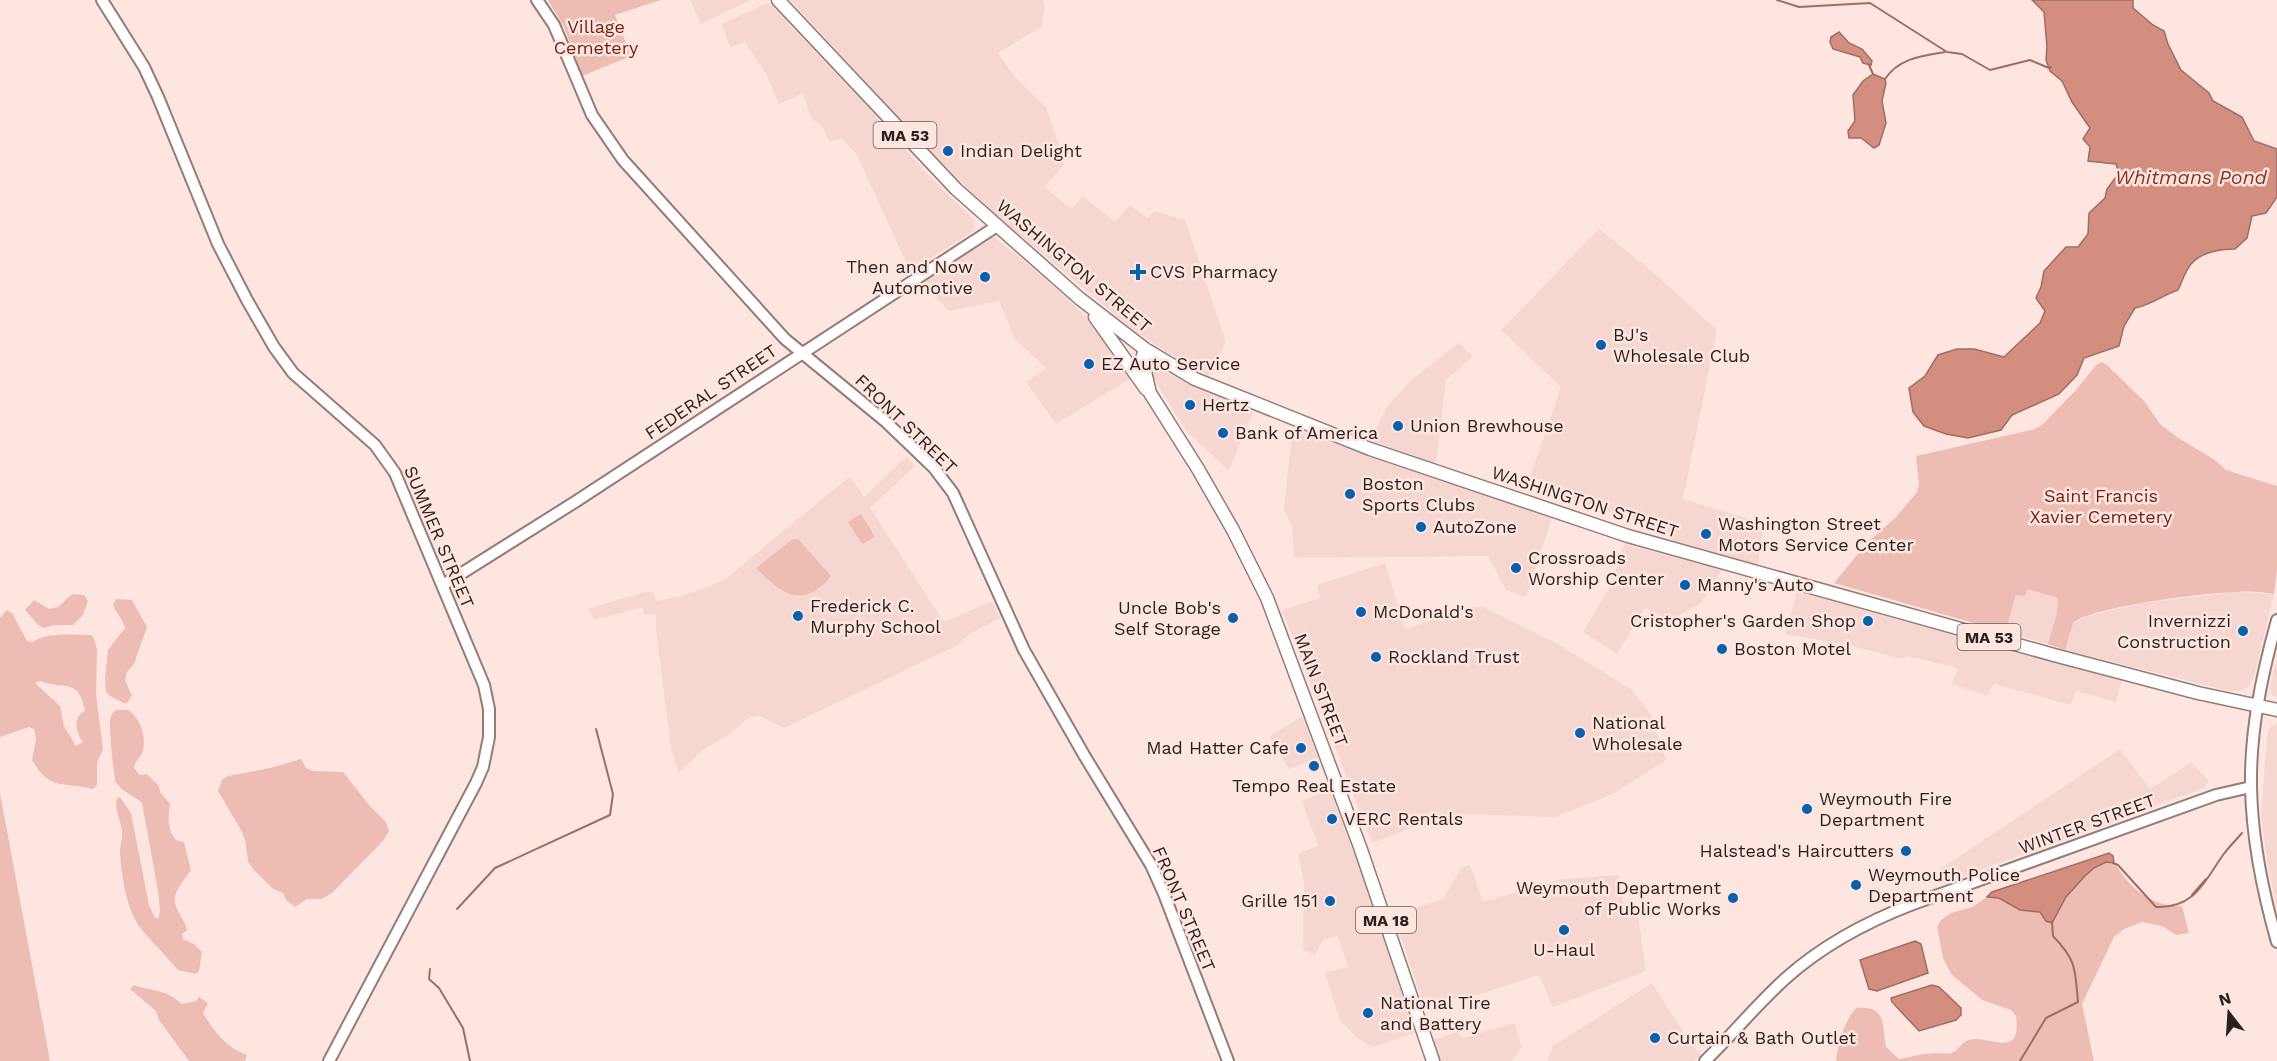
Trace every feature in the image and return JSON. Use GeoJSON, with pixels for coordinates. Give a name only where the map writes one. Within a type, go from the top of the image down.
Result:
{"type":"FeatureCollection","features":[{"type":"Feature","properties":{"kind":"main road","name":"WASHINGTON STREET"},"geometry":{"type":"LineString","coordinates":[[778,0],[930,163],[997,226],[1079,298],[1142,347],[1200,381],[1329,434],[1436,473],[1683,552],[2054,655],[2277,711]]}},
{"type":"Feature","properties":{"kind":"main road"},"geometry":{"type":"LineString","coordinates":[[1079,298],[1120,349],[1135,374]]}},
{"type":"Feature","properties":{"kind":"main road"},"geometry":{"type":"LineString","coordinates":[[1135,374],[1134,361],[1142,347]]}},
{"type":"Feature","properties":{"kind":"main road","name":"MAIN STREET"},"geometry":{"type":"LineString","coordinates":[[1142,347],[1142,359],[1150,393],[1233,530],[1267,598],[1360,847],[1433,1061]]}},
{"type":"Feature","properties":{"kind":"main road","name":"MA 18"},"geometry":{"type":"LineString","coordinates":[[1135,374],[1150,393]]}},
{"type":"Feature","properties":{"kind":"street","name":"SUMMER STREET"},"geometry":{"type":"LineString","coordinates":[[102,0],[149,77],[218,244],[264,332],[293,373],[366,437],[382,454],[404,493],[484,685],[489,722],[487,752],[472,790],[330,1061]]}},
{"type":"Feature","properties":{"kind":"street","name":"FRONT STREET"},"geometry":{"type":"LineString","coordinates":[[537,0],[554,25],[578,86],[600,129],[623,160],[711,259],[800,353],[885,422],[934,468],[953,493],[1024,650],[1151,865],[1228,1061]]}},
{"type":"Feature","properties":{"kind":"street","name":"FEDERAL STREET"},"geometry":{"type":"LineString","coordinates":[[442,585],[575,502],[997,226]]}},
{"type":"Feature","properties":{"kind":"street"},"geometry":{"type":"LineString","coordinates":[[2277,620],[2258,707],[2251,787],[2259,858],[2277,942]]}},
{"type":"Feature","properties":{"kind":"street","name":"WINTER STREET"},"geometry":{"type":"LineString","coordinates":[[1705,1061],[1797,968],[1828,946],[1866,924],[1913,904],[2216,795],[2251,787]]}},
{"type":"Feature","properties":{"kind":"shaded area"},"geometry":{"type":"Polygon","coordinates":[[[690,0],[751,0],[701,24],[690,0]]]}},
{"type":"Feature","properties":{"kind":"shaded area"},"geometry":{"type":"Polygon","coordinates":[[[790,0],[1043,0],[1045,8],[1041,27],[998,53],[1015,77],[1046,107],[1065,163],[1045,187],[1071,209],[1083,196],[1115,222],[1130,205],[1147,218],[1155,211],[1185,220],[1226,342],[1209,376],[1163,350],[1129,326],[980,201],[919,140],[790,0]]]}},
{"type":"Feature","properties":{"kind":"shaded area"},"geometry":{"type":"Polygon","coordinates":[[[767,3],[864,103],[925,172],[974,220],[975,227],[972,232],[910,271],[856,153],[841,139],[829,142],[824,129],[811,118],[803,93],[779,104],[766,74],[745,42],[730,47],[722,24],[767,3]]]}},
{"type":"Feature","properties":{"kind":"shaded area"},"geometry":{"type":"Polygon","coordinates":[[[1599,229],[1646,266],[1717,330],[1683,499],[1763,523],[1758,565],[1672,541],[1674,533],[1527,486],[1561,387],[1501,330],[1599,229]]]}},
{"type":"Feature","properties":{"kind":"shaded area"},"geometry":{"type":"Polygon","coordinates":[[[989,235],[1041,275],[1079,310],[1094,325],[1133,377],[1056,424],[1026,382],[1046,368],[1015,339],[999,301],[949,311],[918,281],[989,235]]]}},
{"type":"Feature","properties":{"kind":"shaded area"},"geometry":{"type":"Polygon","coordinates":[[[1459,343],[1473,356],[1446,380],[1436,465],[1370,442],[1386,408],[1411,380],[1459,343]]]}},
{"type":"Feature","properties":{"kind":"shaded area"},"geometry":{"type":"Polygon","coordinates":[[[1150,366],[1253,412],[1229,471],[1187,432],[1149,371],[1150,366]]]}},
{"type":"Feature","properties":{"kind":"shaded area"},"geometry":{"type":"Polygon","coordinates":[[[1296,430],[1552,517],[1526,597],[1506,590],[1488,556],[1294,558],[1292,527],[1284,509],[1291,443],[1296,430]]]}},
{"type":"Feature","properties":{"kind":"shaded area","name":"Frederick C. Murphy School"},"geometry":{"type":"Polygon","coordinates":[[[907,456],[915,466],[870,508],[944,622],[992,601],[1000,618],[968,635],[958,645],[784,728],[760,716],[750,717],[728,735],[703,750],[679,773],[671,748],[656,615],[643,614],[643,607],[595,620],[588,609],[648,591],[654,593],[656,601],[681,596],[723,581],[850,476],[864,497],[907,456]]]}},
{"type":"Feature","properties":{"kind":"shaded area"},"geometry":{"type":"Polygon","coordinates":[[[1624,544],[1722,570],[1701,603],[1671,620],[1645,608],[1617,654],[1583,632],[1609,588],[1624,544]]]}},
{"type":"Feature","properties":{"kind":"shaded area"},"geometry":{"type":"Polygon","coordinates":[[[1385,563],[1405,629],[1471,607],[1483,607],[1556,643],[1631,689],[1650,713],[1666,760],[1613,794],[1555,817],[1466,814],[1419,825],[1372,843],[1282,610],[1320,598],[1317,585],[1385,563]]]}},
{"type":"Feature","properties":{"kind":"shaded area"},"geometry":{"type":"Polygon","coordinates":[[[2028,589],[2058,598],[2057,613],[2048,644],[2005,632],[2016,595],[2028,589]]]}},
{"type":"Feature","properties":{"kind":"shaded area"},"geometry":{"type":"Polygon","coordinates":[[[1797,591],[2122,679],[2116,702],[2076,691],[2071,705],[1994,684],[1987,696],[1952,684],[1958,669],[1950,666],[1906,656],[1903,659],[1848,645],[1785,634],[1797,591]]]}},
{"type":"Feature","properties":{"kind":"shaded area"},"geometry":{"type":"Polygon","coordinates":[[[2235,592],[2274,594],[2253,679],[2248,687],[2239,691],[2230,691],[2065,650],[2073,623],[2087,616],[2142,603],[2235,592]]]}},
{"type":"Feature","properties":{"kind":"shaded area"},"geometry":{"type":"Polygon","coordinates":[[[2277,657],[2277,697],[2272,695],[2270,687],[2277,657]]]}},
{"type":"Feature","properties":{"kind":"shaded area"},"geometry":{"type":"Polygon","coordinates":[[[1302,716],[1318,758],[1289,769],[1269,737],[1302,716]]]}},
{"type":"Feature","properties":{"kind":"shaded area"},"geometry":{"type":"Polygon","coordinates":[[[2277,723],[2277,909],[2261,815],[2267,737],[2270,727],[2277,723]]]}},
{"type":"Feature","properties":{"kind":"shaded area"},"geometry":{"type":"Polygon","coordinates":[[[2120,749],[2150,789],[2191,762],[2209,781],[2204,788],[1942,884],[1937,877],[1938,871],[1943,867],[2120,749]]]}},
{"type":"Feature","properties":{"kind":"shaded area"},"geometry":{"type":"Polygon","coordinates":[[[1330,790],[1362,875],[1415,1033],[1373,1047],[1357,1038],[1340,1020],[1325,973],[1348,966],[1337,936],[1323,940],[1315,955],[1303,950],[1304,882],[1298,854],[1318,846],[1302,801],[1330,790]]]}},
{"type":"Feature","properties":{"kind":"shaded area"},"geometry":{"type":"Polygon","coordinates":[[[1470,865],[1483,902],[1562,879],[1618,875],[1626,916],[1638,916],[1646,971],[1553,1007],[1539,975],[1480,994],[1424,1006],[1394,915],[1443,899],[1461,868],[1470,865]]]}},
{"type":"Feature","properties":{"kind":"shaded area"},"geometry":{"type":"Polygon","coordinates":[[[1652,983],[1691,1044],[1701,1055],[1694,1061],[1547,1061],[1553,1046],[1652,983]]]}},
{"type":"Feature","properties":{"kind":"shaded area"},"geometry":{"type":"Polygon","coordinates":[[[1515,1023],[1522,1048],[1511,1061],[1441,1061],[1433,1040],[1458,1032],[1463,1038],[1515,1023]]]}},
{"type":"Feature","properties":{"kind":"green space","name":"Village Cemetery"},"geometry":{"type":"Polygon","coordinates":[[[548,0],[661,0],[615,15],[631,56],[582,76],[564,27],[548,0]]]}},
{"type":"Feature","properties":{"kind":"green space","name":"Saint Francis Xavier Cemetery"},"geometry":{"type":"Polygon","coordinates":[[[2102,362],[2144,401],[2160,424],[2177,437],[2215,460],[2226,470],[2277,486],[2277,569],[2274,594],[2247,592],[2202,595],[2102,611],[2073,623],[2065,650],[2048,644],[2057,613],[2058,598],[2028,589],[2025,596],[2016,595],[2005,632],[1834,583],[1867,543],[1896,517],[1917,492],[1919,484],[1916,456],[2035,429],[2042,425],[2076,390],[2096,365],[2102,362]]]}},
{"type":"Feature","properties":{"kind":"green space"},"geometry":{"type":"Polygon","coordinates":[[[861,514],[875,537],[862,544],[848,522],[861,514]]]}},
{"type":"Feature","properties":{"kind":"green space"},"geometry":{"type":"Polygon","coordinates":[[[793,539],[799,540],[831,576],[821,587],[811,593],[802,595],[783,591],[756,568],[793,539]]]}},
{"type":"Feature","properties":{"kind":"green space"},"geometry":{"type":"Polygon","coordinates":[[[72,594],[84,595],[88,601],[83,615],[73,625],[54,625],[44,628],[38,625],[25,610],[34,600],[49,609],[58,607],[72,594]]]}},
{"type":"Feature","properties":{"kind":"green space"},"geometry":{"type":"Polygon","coordinates":[[[116,599],[132,600],[147,627],[134,664],[127,672],[125,680],[132,696],[126,704],[110,696],[106,691],[108,650],[125,628],[113,605],[116,599]]]}},
{"type":"Feature","properties":{"kind":"green space"},"geometry":{"type":"Polygon","coordinates":[[[7,610],[12,613],[27,641],[33,642],[45,637],[60,635],[91,635],[94,638],[97,650],[96,694],[103,749],[97,763],[97,785],[93,789],[58,784],[45,777],[32,760],[36,739],[34,729],[29,727],[0,737],[0,618],[7,610]],[[40,681],[35,683],[60,706],[64,726],[76,746],[83,742],[76,725],[78,717],[85,711],[79,693],[70,687],[40,681]]]}},
{"type":"Feature","properties":{"kind":"green space"},"geometry":{"type":"Polygon","coordinates":[[[116,710],[129,710],[137,719],[144,739],[143,751],[134,768],[140,775],[147,774],[159,786],[160,792],[170,804],[171,832],[176,840],[184,842],[191,870],[178,889],[175,902],[187,930],[182,934],[183,939],[194,944],[202,952],[199,971],[196,974],[178,970],[141,929],[128,903],[120,853],[122,830],[116,806],[117,798],[120,797],[131,813],[149,905],[158,919],[160,911],[158,891],[142,803],[121,789],[115,780],[110,726],[112,714],[116,710]]]}},
{"type":"Feature","properties":{"kind":"green space"},"geometry":{"type":"Polygon","coordinates":[[[301,759],[306,768],[313,771],[343,772],[369,805],[386,822],[389,831],[383,841],[332,893],[322,899],[307,899],[295,907],[286,900],[283,893],[273,889],[253,869],[248,861],[241,830],[218,791],[222,780],[228,776],[301,759]]]}},
{"type":"Feature","properties":{"kind":"green space"},"geometry":{"type":"Polygon","coordinates":[[[0,793],[50,1061],[0,1061],[0,793]]]}},
{"type":"Feature","properties":{"kind":"green space"},"geometry":{"type":"Polygon","coordinates":[[[2106,862],[2114,863],[2134,888],[2149,898],[2165,905],[2182,906],[2189,933],[2176,935],[2162,926],[2142,922],[2124,929],[2114,937],[2082,1004],[2094,1061],[1836,1061],[1842,1033],[1856,1008],[1866,1008],[1878,1013],[1883,1024],[1886,1047],[1899,1059],[1951,1053],[1969,1040],[2009,1042],[2014,1038],[2016,1016],[2011,1010],[1982,1000],[1951,974],[1943,958],[1937,927],[1941,920],[1951,913],[1972,907],[1987,897],[1999,898],[2020,910],[2040,912],[2046,921],[2054,915],[2066,896],[2079,882],[2106,862]]]}},
{"type":"Feature","properties":{"kind":"green space"},"geometry":{"type":"Polygon","coordinates":[[[134,985],[165,993],[182,1004],[196,1001],[199,997],[208,1003],[203,1013],[207,1020],[227,1043],[247,1055],[245,1061],[189,1061],[159,1020],[156,1011],[130,989],[134,985]]]}},
{"type":"Feature","properties":{"kind":"water","name":"Whitmans Pond"},"geometry":{"type":"Polygon","coordinates":[[[2032,0],[2133,0],[2133,8],[2164,31],[2181,70],[2209,93],[2213,101],[2242,117],[2254,141],[2277,149],[2277,197],[2266,213],[2252,216],[2247,238],[2235,249],[2218,251],[2200,257],[2185,273],[2178,290],[2135,308],[2124,326],[2119,346],[2084,358],[2077,375],[2059,394],[2012,415],[2001,430],[1968,438],[1946,434],[1924,426],[1913,412],[1909,388],[1925,376],[1938,355],[1957,349],[1974,349],[2004,357],[2040,323],[2045,311],[2036,298],[2044,271],[2066,247],[2078,247],[2088,234],[2089,213],[2105,198],[2107,189],[2119,173],[2116,164],[2088,161],[2090,147],[2083,139],[2090,128],[2072,102],[2062,81],[2050,71],[2046,60],[2044,12],[2032,0]]]}},
{"type":"Feature","properties":{"kind":"water"},"geometry":{"type":"Polygon","coordinates":[[[1839,32],[1849,43],[1862,49],[1872,61],[1871,65],[1863,63],[1860,57],[1833,49],[1830,42],[1831,37],[1839,32]]]}},
{"type":"Feature","properties":{"kind":"water"},"geometry":{"type":"Polygon","coordinates":[[[1873,74],[1885,79],[1886,83],[1882,101],[1886,123],[1879,145],[1874,148],[1861,138],[1849,138],[1848,131],[1855,121],[1853,95],[1863,81],[1873,74]]]}},
{"type":"Feature","properties":{"kind":"water"},"geometry":{"type":"Polygon","coordinates":[[[2109,853],[2113,856],[2114,863],[2106,862],[2085,876],[2066,897],[2052,923],[2046,921],[2040,912],[2020,910],[1999,898],[1987,897],[1992,892],[2109,853]]]}},
{"type":"Feature","properties":{"kind":"water"},"geometry":{"type":"Polygon","coordinates":[[[1915,941],[1921,944],[1928,973],[1877,991],[1869,989],[1860,960],[1915,941]]]}},
{"type":"Feature","properties":{"kind":"water"},"geometry":{"type":"Polygon","coordinates":[[[1932,985],[1939,987],[1961,1008],[1961,1015],[1956,1020],[1919,1031],[1892,1002],[1891,998],[1932,985]]]}},
{"type":"Feature","properties":{"kind":"waterway"},"geometry":{"type":"LineString","coordinates":[[1777,0],[1799,7],[1870,3],[1947,52],[1962,54],[1990,70],[2030,60],[2051,67]]}},
{"type":"Feature","properties":{"kind":"waterway"},"geometry":{"type":"LineString","coordinates":[[1885,79],[1904,62],[1945,52]]}},
{"type":"Feature","properties":{"kind":"waterway"},"geometry":{"type":"LineString","coordinates":[[1869,65],[1873,74]]}},
{"type":"Feature","properties":{"kind":"waterway"},"geometry":{"type":"LineString","coordinates":[[457,909],[495,868],[610,815],[613,794],[596,729]]}},
{"type":"Feature","properties":{"kind":"waterway"},"geometry":{"type":"LineString","coordinates":[[2113,863],[2118,865],[2156,907],[2180,904],[2197,892],[2242,833]]}},
{"type":"Feature","properties":{"kind":"waterway"},"geometry":{"type":"LineString","coordinates":[[2192,895],[2206,879]]}},
{"type":"Feature","properties":{"kind":"waterway"},"geometry":{"type":"LineString","coordinates":[[2020,1061],[2046,1018],[2078,1002],[2071,959],[2053,936],[2052,921]]}},
{"type":"Feature","properties":{"kind":"waterway"},"geometry":{"type":"LineString","coordinates":[[430,969],[429,979],[439,988],[463,1028],[470,1061]]}},
{"type":"Feature","properties":{"kind":"place","name":"Indian Delight"},"geometry":{"type":"Point","coordinates":[948,151]}},
{"type":"Feature","properties":{"kind":"place","name":"CVS Pharmacy"},"geometry":{"type":"Point","coordinates":[1138,272]}},
{"type":"Feature","properties":{"kind":"place","name":"Then and Now Automotive"},"geometry":{"type":"Point","coordinates":[985,277]}},
{"type":"Feature","properties":{"kind":"place","name":"BJ's Wholesale Club"},"geometry":{"type":"Point","coordinates":[1601,345]}},
{"type":"Feature","properties":{"kind":"place","name":"EZ Auto Service"},"geometry":{"type":"Point","coordinates":[1089,364]}},
{"type":"Feature","properties":{"kind":"place","name":"Hertz"},"geometry":{"type":"Point","coordinates":[1190,405]}},
{"type":"Feature","properties":{"kind":"place","name":"Union Brewhouse"},"geometry":{"type":"Point","coordinates":[1398,426]}},
{"type":"Feature","properties":{"kind":"place","name":"Bank of America"},"geometry":{"type":"Point","coordinates":[1223,433]}},
{"type":"Feature","properties":{"kind":"place","name":"Boston Sports Clubs"},"geometry":{"type":"Point","coordinates":[1350,494]}},
{"type":"Feature","properties":{"kind":"place","name":"AutoZone"},"geometry":{"type":"Point","coordinates":[1421,527]}},
{"type":"Feature","properties":{"kind":"place","name":"Washington Street Motors Service Center"},"geometry":{"type":"Point","coordinates":[1706,534]}},
{"type":"Feature","properties":{"kind":"place","name":"Crossroads Worship Center"},"geometry":{"type":"Point","coordinates":[1516,568]}},
{"type":"Feature","properties":{"kind":"place","name":"Manny's Auto"},"geometry":{"type":"Point","coordinates":[1685,585]}},
{"type":"Feature","properties":{"kind":"place","name":"McDonald's"},"geometry":{"type":"Point","coordinates":[1361,612]}},
{"type":"Feature","properties":{"kind":"place","name":"Frederick C. Murphy School"},"geometry":{"type":"Point","coordinates":[798,616]}},
{"type":"Feature","properties":{"kind":"place","name":"Uncle Bob's Self Storage"},"geometry":{"type":"Point","coordinates":[1233,618]}},
{"type":"Feature","properties":{"kind":"place","name":"Cristopher's Garden Shop"},"geometry":{"type":"Point","coordinates":[1868,621]}},
{"type":"Feature","properties":{"kind":"place","name":"Invernizzi Construction"},"geometry":{"type":"Point","coordinates":[2243,631]}},
{"type":"Feature","properties":{"kind":"place","name":"Boston Motel"},"geometry":{"type":"Point","coordinates":[1722,649]}},
{"type":"Feature","properties":{"kind":"place","name":"Rockland Trust"},"geometry":{"type":"Point","coordinates":[1376,657]}},
{"type":"Feature","properties":{"kind":"place","name":"National Wholesale"},"geometry":{"type":"Point","coordinates":[1580,733]}},
{"type":"Feature","properties":{"kind":"place","name":"Mad Hatter Cafe"},"geometry":{"type":"Point","coordinates":[1301,748]}},
{"type":"Feature","properties":{"kind":"place","name":"Tempo Real Estate"},"geometry":{"type":"Point","coordinates":[1314,766]}},
{"type":"Feature","properties":{"kind":"place","name":"Weymouth Fire Department"},"geometry":{"type":"Point","coordinates":[1807,809]}},
{"type":"Feature","properties":{"kind":"place","name":"VERC Rentals"},"geometry":{"type":"Point","coordinates":[1332,819]}},
{"type":"Feature","properties":{"kind":"place","name":"Halstead's Haircutters"},"geometry":{"type":"Point","coordinates":[1906,851]}},
{"type":"Feature","properties":{"kind":"place","name":"Weymouth Police Department"},"geometry":{"type":"Point","coordinates":[1856,885]}},
{"type":"Feature","properties":{"kind":"place","name":"Weymouth Department of Public Works"},"geometry":{"type":"Point","coordinates":[1733,898]}},
{"type":"Feature","properties":{"kind":"place","name":"Grille 151"},"geometry":{"type":"Point","coordinates":[1330,901]}},
{"type":"Feature","properties":{"kind":"place","name":"U-Haul"},"geometry":{"type":"Point","coordinates":[1564,930]}},
{"type":"Feature","properties":{"kind":"place","name":"National Tire and Battery"},"geometry":{"type":"Point","coordinates":[1368,1013]}},
{"type":"Feature","properties":{"kind":"place","name":"Curtain & Bath Outlet"},"geometry":{"type":"Point","coordinates":[1655,1038]}}]}
